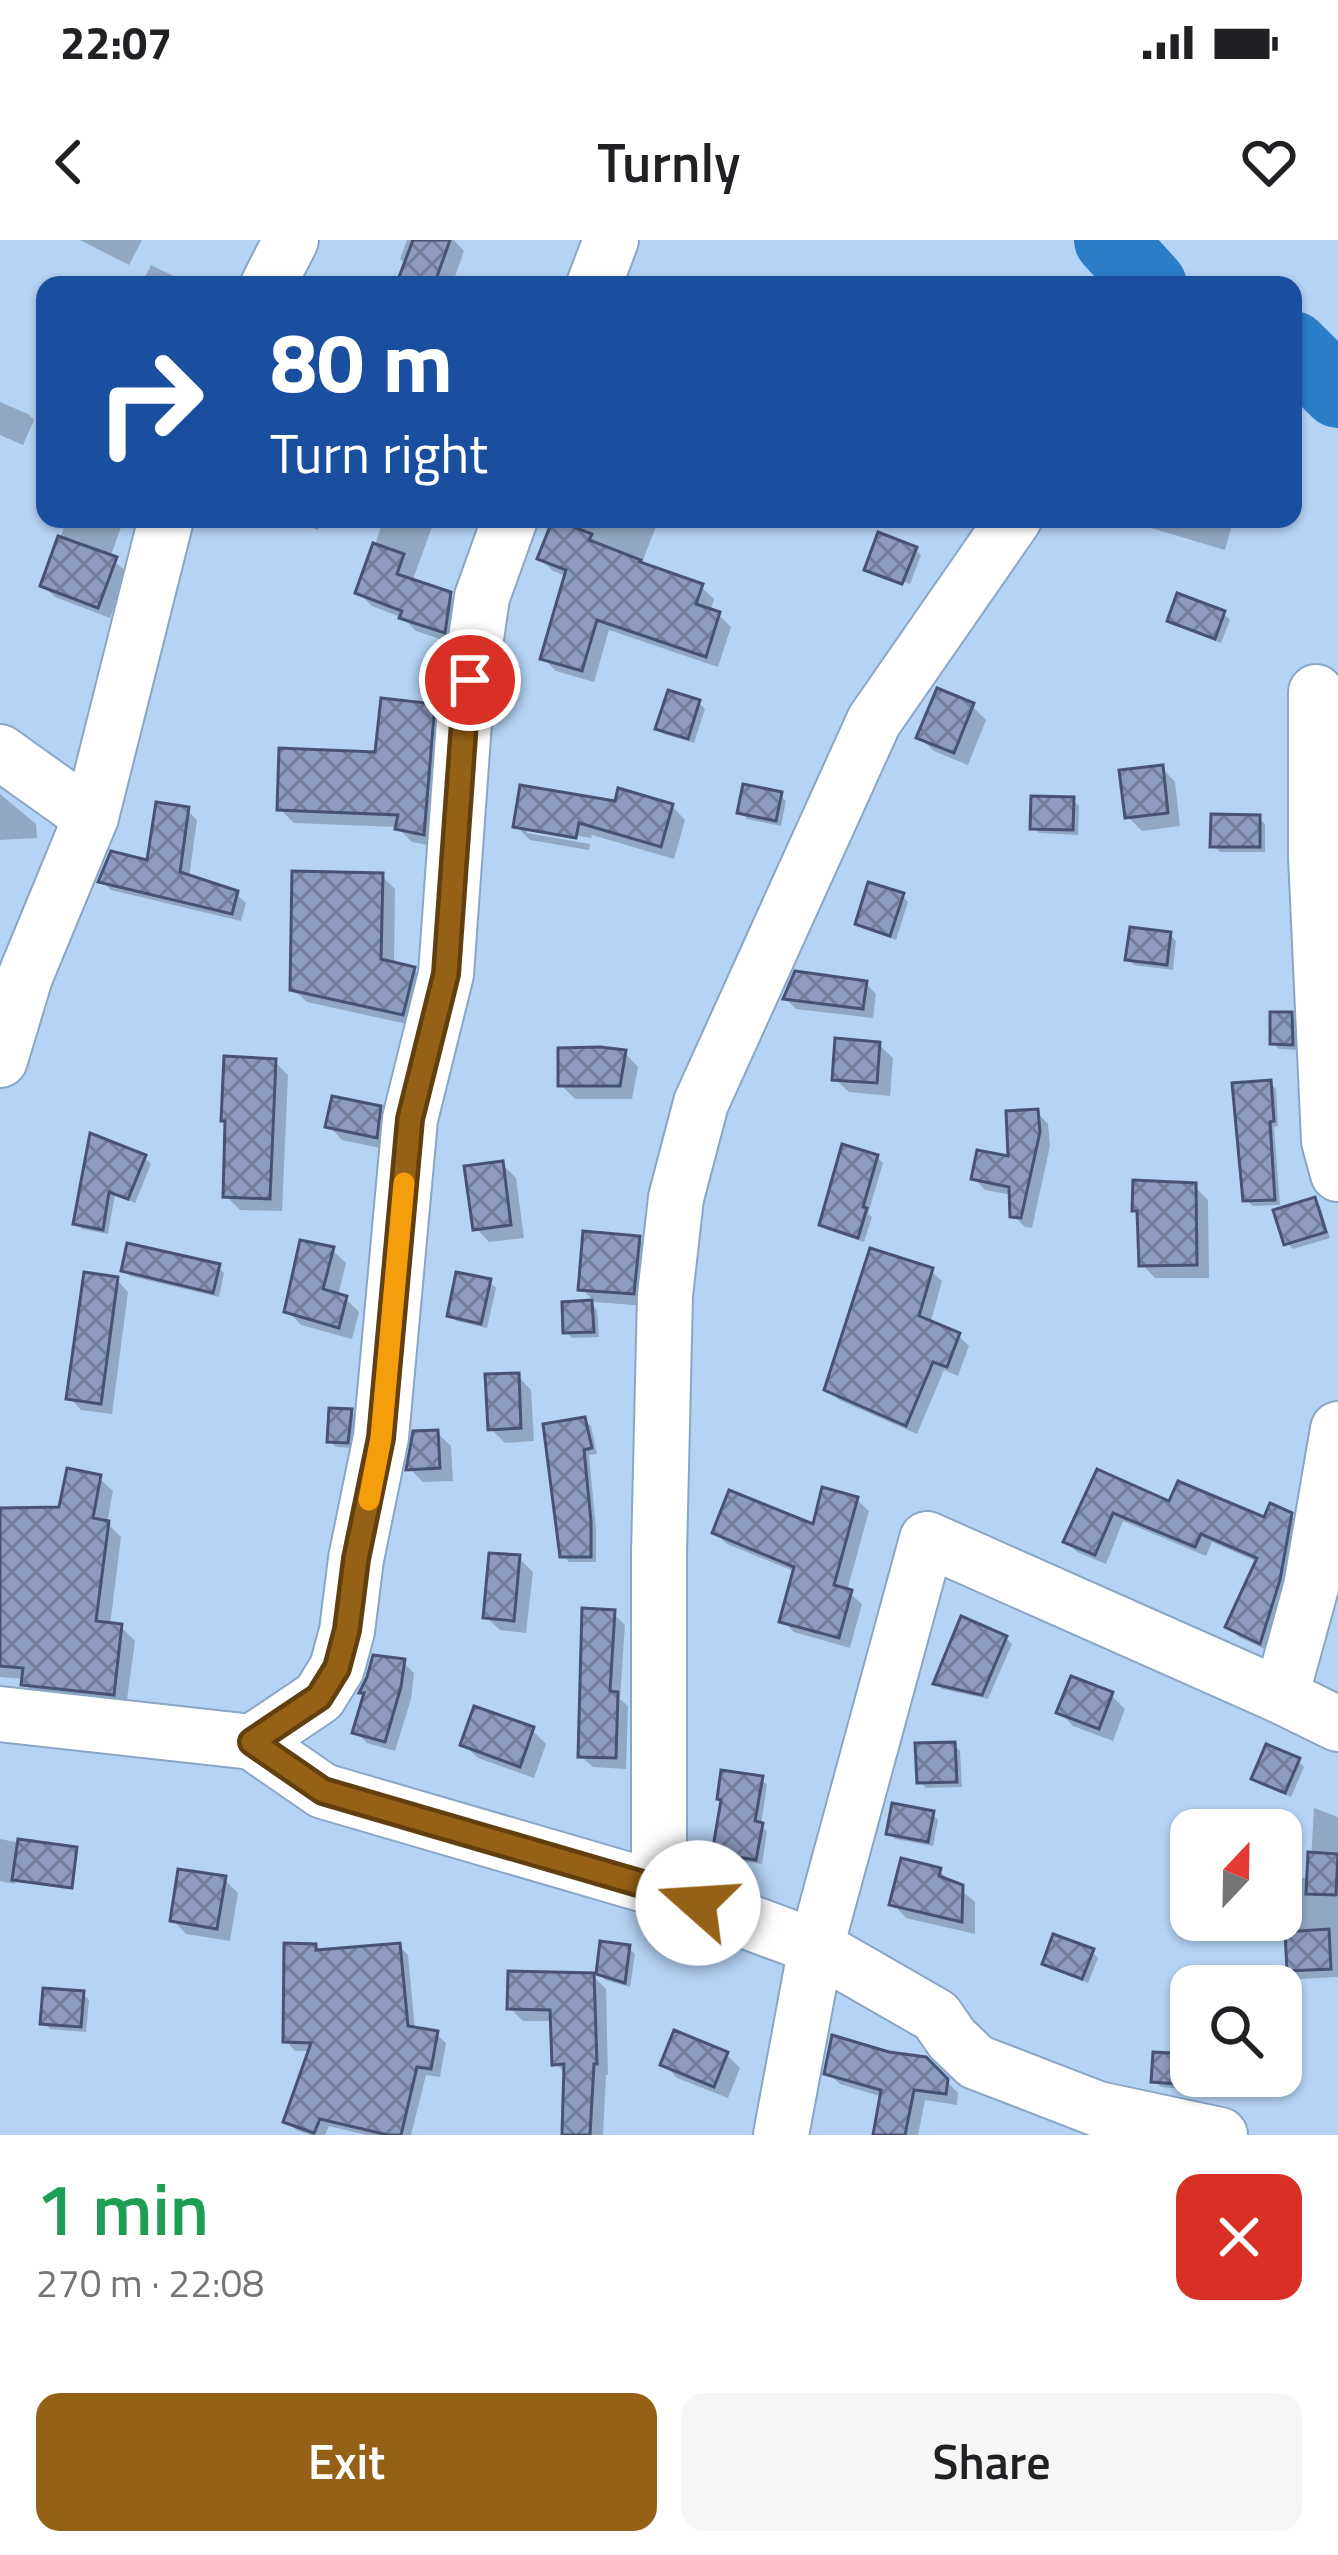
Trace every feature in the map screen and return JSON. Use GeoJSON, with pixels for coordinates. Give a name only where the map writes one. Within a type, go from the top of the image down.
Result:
{"type":"FeatureCollection","features":[{"type":"Feature","properties":{"kind":"street"},"geometry":{"type":"LineString","coordinates":[[273,276],[291,240]]}},
{"type":"Feature","properties":{"kind":"street"},"geometry":{"type":"LineString","coordinates":[[597,276],[611,240]]}},
{"type":"Feature","properties":{"kind":"street"},"geometry":{"type":"LineString","coordinates":[[0,1060],[25,977],[91,817],[164,528]]}},
{"type":"Feature","properties":{"kind":"street"},"geometry":{"type":"LineString","coordinates":[[252,1742],[319,1697],[337,1668],[347,1630],[381,1438],[410,1119],[446,974],[464,722],[482,597],[507,528]]}},
{"type":"Feature","properties":{"kind":"street"},"geometry":{"type":"LineString","coordinates":[[659,1889],[658,1554],[665,1294],[676,1198],[701,1103],[874,721],[1008,528]]}},
{"type":"Feature","properties":{"kind":"street"},"geometry":{"type":"LineString","coordinates":[[1316,692],[1316,856],[1329,1142],[1338,1174]]}},
{"type":"Feature","properties":{"kind":"street"},"geometry":{"type":"LineString","coordinates":[[0,752],[91,817]]}},
{"type":"Feature","properties":{"kind":"street"},"geometry":{"type":"LineString","coordinates":[[1281,1696],[1311,1587],[1338,1430]]}},
{"type":"Feature","properties":{"kind":"street"},"geometry":{"type":"LineString","coordinates":[[781,2135],[816,1946],[927,1539],[1338,1724]]}},
{"type":"Feature","properties":{"kind":"street"},"geometry":{"type":"LineString","coordinates":[[0,1714],[252,1742],[323,1791],[659,1889],[816,1946],[936,2016],[976,2062],[1098,2109],[1220,2135]]}},
{"type":"Feature","properties":{"kind":"building"},"geometry":{"type":"Polygon","coordinates":[[[413,240],[450,240],[437,276],[399,276],[413,240]]]}},
{"type":"Feature","properties":{"kind":"building"},"geometry":{"type":"Polygon","coordinates":[[[549,528],[576,528],[592,534],[589,540],[703,584],[696,604],[720,612],[706,657],[597,620],[582,671],[540,659],[566,570],[537,559],[549,528]]]}},
{"type":"Feature","properties":{"kind":"building"},"geometry":{"type":"Polygon","coordinates":[[[878,532],[917,547],[902,584],[864,570],[878,532]]]}},
{"type":"Feature","properties":{"kind":"building"},"geometry":{"type":"Polygon","coordinates":[[[58,536],[117,557],[98,608],[40,586],[58,536]]]}},
{"type":"Feature","properties":{"kind":"building"},"geometry":{"type":"Polygon","coordinates":[[[373,543],[404,554],[397,574],[451,592],[445,633],[399,618],[402,611],[355,593],[373,543]]]}},
{"type":"Feature","properties":{"kind":"building"},"geometry":{"type":"Polygon","coordinates":[[[1177,593],[1225,611],[1215,639],[1167,621],[1177,593]]]}},
{"type":"Feature","properties":{"kind":"building"},"geometry":{"type":"Polygon","coordinates":[[[937,688],[974,703],[954,753],[916,738],[937,688]]]}},
{"type":"Feature","properties":{"kind":"building"},"geometry":{"type":"Polygon","coordinates":[[[668,690],[700,700],[688,739],[655,729],[668,690]]]}},
{"type":"Feature","properties":{"kind":"building"},"geometry":{"type":"Polygon","coordinates":[[[381,698],[435,704],[424,835],[395,829],[398,815],[277,810],[279,748],[375,752],[381,698]]]}},
{"type":"Feature","properties":{"kind":"building"},"geometry":{"type":"Polygon","coordinates":[[[1163,765],[1168,813],[1125,818],[1119,770],[1163,765]]]}},
{"type":"Feature","properties":{"kind":"building"},"geometry":{"type":"Polygon","coordinates":[[[743,784],[782,792],[776,821],[737,813],[743,784]]]}},
{"type":"Feature","properties":{"kind":"building"},"geometry":{"type":"Polygon","coordinates":[[[520,785],[615,801],[618,788],[673,804],[661,847],[579,823],[576,838],[513,827],[520,785]]]}},
{"type":"Feature","properties":{"kind":"building"},"geometry":{"type":"Polygon","coordinates":[[[1031,796],[1074,797],[1073,830],[1030,829],[1031,796]]]}},
{"type":"Feature","properties":{"kind":"building"},"geometry":{"type":"Polygon","coordinates":[[[156,802],[189,807],[180,872],[238,891],[232,914],[98,882],[111,851],[147,860],[156,802]]]}},
{"type":"Feature","properties":{"kind":"building"},"geometry":{"type":"Polygon","coordinates":[[[1211,814],[1260,815],[1260,847],[1210,847],[1211,814]]]}},
{"type":"Feature","properties":{"kind":"building"},"geometry":{"type":"Polygon","coordinates":[[[292,871],[383,873],[381,959],[415,967],[403,1015],[290,990],[292,871]]]}},
{"type":"Feature","properties":{"kind":"building"},"geometry":{"type":"Polygon","coordinates":[[[868,882],[904,893],[890,936],[855,924],[868,882]]]}},
{"type":"Feature","properties":{"kind":"building"},"geometry":{"type":"Polygon","coordinates":[[[1130,927],[1171,932],[1167,965],[1125,960],[1130,927]]]}},
{"type":"Feature","properties":{"kind":"building"},"geometry":{"type":"Polygon","coordinates":[[[795,971],[867,981],[863,1009],[783,999],[795,971]]]}},
{"type":"Feature","properties":{"kind":"building"},"geometry":{"type":"Polygon","coordinates":[[[1270,1012],[1292,1012],[1293,1045],[1270,1044],[1270,1012]]]}},
{"type":"Feature","properties":{"kind":"building"},"geometry":{"type":"Polygon","coordinates":[[[835,1038],[880,1042],[877,1083],[832,1080],[835,1038]]]}},
{"type":"Feature","properties":{"kind":"building"},"geometry":{"type":"Polygon","coordinates":[[[558,1048],[626,1050],[620,1086],[558,1086],[558,1048]]]}},
{"type":"Feature","properties":{"kind":"building"},"geometry":{"type":"Polygon","coordinates":[[[224,1056],[276,1059],[270,1199],[223,1197],[224,1056]]]}},
{"type":"Feature","properties":{"kind":"building"},"geometry":{"type":"Polygon","coordinates":[[[1271,1080],[1275,1200],[1243,1201],[1232,1083],[1271,1080]]]}},
{"type":"Feature","properties":{"kind":"building"},"geometry":{"type":"Polygon","coordinates":[[[332,1096],[381,1106],[377,1138],[325,1127],[332,1096]]]}},
{"type":"Feature","properties":{"kind":"building"},"geometry":{"type":"Polygon","coordinates":[[[1038,1109],[1040,1132],[1021,1218],[1010,1217],[1009,1187],[971,1179],[977,1150],[1008,1156],[1006,1111],[1038,1109]]]}},
{"type":"Feature","properties":{"kind":"building"},"geometry":{"type":"Polygon","coordinates":[[[90,1133],[146,1155],[128,1199],[109,1192],[103,1230],[73,1224],[90,1133]]]}},
{"type":"Feature","properties":{"kind":"building"},"geometry":{"type":"Polygon","coordinates":[[[842,1144],[878,1155],[858,1238],[819,1225],[842,1144]]]}},
{"type":"Feature","properties":{"kind":"building"},"geometry":{"type":"Polygon","coordinates":[[[503,1161],[511,1225],[473,1230],[464,1166],[503,1161]]]}},
{"type":"Feature","properties":{"kind":"building"},"geometry":{"type":"Polygon","coordinates":[[[1133,1180],[1196,1183],[1197,1265],[1139,1266],[1133,1180]]]}},
{"type":"Feature","properties":{"kind":"building"},"geometry":{"type":"Polygon","coordinates":[[[1315,1197],[1326,1232],[1284,1245],[1273,1210],[1315,1197]]]}},
{"type":"Feature","properties":{"kind":"building"},"geometry":{"type":"Polygon","coordinates":[[[583,1231],[640,1236],[634,1294],[578,1290],[583,1231]]]}},
{"type":"Feature","properties":{"kind":"building"},"geometry":{"type":"Polygon","coordinates":[[[300,1240],[334,1247],[323,1289],[347,1296],[339,1328],[284,1312],[300,1240]]]}},
{"type":"Feature","properties":{"kind":"building"},"geometry":{"type":"Polygon","coordinates":[[[127,1243],[220,1264],[213,1293],[121,1271],[127,1243]]]}},
{"type":"Feature","properties":{"kind":"building"},"geometry":{"type":"Polygon","coordinates":[[[870,1248],[933,1268],[919,1316],[960,1333],[947,1367],[933,1362],[906,1426],[824,1390],[870,1248]]]}},
{"type":"Feature","properties":{"kind":"building"},"geometry":{"type":"Polygon","coordinates":[[[84,1272],[118,1277],[101,1404],[66,1399],[84,1272]]]}},
{"type":"Feature","properties":{"kind":"building"},"geometry":{"type":"Polygon","coordinates":[[[456,1272],[491,1279],[481,1324],[447,1316],[456,1272]]]}},
{"type":"Feature","properties":{"kind":"building"},"geometry":{"type":"Polygon","coordinates":[[[592,1300],[594,1332],[563,1333],[562,1302],[592,1300]]]}},
{"type":"Feature","properties":{"kind":"building"},"geometry":{"type":"Polygon","coordinates":[[[519,1373],[521,1428],[488,1430],[485,1374],[519,1373]]]}},
{"type":"Feature","properties":{"kind":"building"},"geometry":{"type":"Polygon","coordinates":[[[329,1408],[352,1409],[348,1443],[327,1442],[329,1408]]]}},
{"type":"Feature","properties":{"kind":"building"},"geometry":{"type":"Polygon","coordinates":[[[585,1417],[592,1448],[584,1450],[591,1557],[560,1557],[543,1424],[585,1417]]]}},
{"type":"Feature","properties":{"kind":"building"},"geometry":{"type":"Polygon","coordinates":[[[438,1430],[440,1468],[406,1470],[413,1431],[438,1430]]]}},
{"type":"Feature","properties":{"kind":"building"},"geometry":{"type":"Polygon","coordinates":[[[67,1468],[101,1475],[93,1518],[109,1521],[96,1621],[122,1624],[114,1695],[21,1685],[23,1668],[0,1666],[0,1508],[59,1507],[67,1468]]]}},
{"type":"Feature","properties":{"kind":"building"},"geometry":{"type":"Polygon","coordinates":[[[1097,1469],[1169,1501],[1178,1481],[1264,1517],[1270,1503],[1292,1513],[1280,1580],[1260,1644],[1225,1627],[1257,1558],[1201,1534],[1195,1547],[1113,1513],[1095,1555],[1063,1542],[1097,1469]]]}},
{"type":"Feature","properties":{"kind":"building"},"geometry":{"type":"Polygon","coordinates":[[[822,1487],[858,1497],[834,1585],[852,1590],[839,1638],[779,1622],[794,1567],[712,1533],[729,1490],[813,1524],[822,1487]]]}},
{"type":"Feature","properties":{"kind":"building"},"geometry":{"type":"Polygon","coordinates":[[[489,1553],[520,1555],[514,1621],[483,1618],[489,1553]]]}},
{"type":"Feature","properties":{"kind":"building"},"geometry":{"type":"Polygon","coordinates":[[[582,1608],[615,1610],[610,1691],[618,1692],[616,1758],[578,1757],[582,1608]]]}},
{"type":"Feature","properties":{"kind":"building"},"geometry":{"type":"Polygon","coordinates":[[[961,1616],[1007,1636],[982,1695],[933,1684],[961,1616]]]}},
{"type":"Feature","properties":{"kind":"building"},"geometry":{"type":"Polygon","coordinates":[[[373,1655],[405,1659],[385,1742],[352,1733],[364,1693],[359,1693],[373,1655]]]}},
{"type":"Feature","properties":{"kind":"building"},"geometry":{"type":"Polygon","coordinates":[[[1071,1676],[1113,1692],[1099,1729],[1056,1713],[1071,1676]]]}},
{"type":"Feature","properties":{"kind":"building"},"geometry":{"type":"Polygon","coordinates":[[[474,1706],[534,1727],[520,1767],[460,1745],[474,1706]]]}},
{"type":"Feature","properties":{"kind":"building"},"geometry":{"type":"Polygon","coordinates":[[[955,1742],[957,1782],[917,1783],[915,1743],[955,1742]]]}},
{"type":"Feature","properties":{"kind":"building"},"geometry":{"type":"Polygon","coordinates":[[[1266,1744],[1300,1758],[1285,1793],[1251,1779],[1266,1744]]]}},
{"type":"Feature","properties":{"kind":"building"},"geometry":{"type":"Polygon","coordinates":[[[721,1770],[763,1776],[755,1821],[763,1823],[756,1860],[712,1853],[721,1770]]]}},
{"type":"Feature","properties":{"kind":"building"},"geometry":{"type":"Polygon","coordinates":[[[892,1803],[934,1811],[928,1842],[886,1834],[892,1803]]]}},
{"type":"Feature","properties":{"kind":"building"},"geometry":{"type":"Polygon","coordinates":[[[18,1839],[77,1847],[72,1888],[12,1880],[18,1839]]]}},
{"type":"Feature","properties":{"kind":"building"},"geometry":{"type":"Polygon","coordinates":[[[1308,1852],[1338,1854],[1336,1895],[1306,1894],[1308,1852]]]}},
{"type":"Feature","properties":{"kind":"building"},"geometry":{"type":"Polygon","coordinates":[[[901,1858],[941,1868],[939,1876],[963,1885],[962,1922],[889,1905],[901,1858]]]}},
{"type":"Feature","properties":{"kind":"building"},"geometry":{"type":"Polygon","coordinates":[[[178,1869],[226,1876],[217,1929],[170,1921],[178,1869]]]}},
{"type":"Feature","properties":{"kind":"building"},"geometry":{"type":"Polygon","coordinates":[[[1329,1929],[1331,1969],[1302,1970],[1302,1965],[1287,1965],[1285,1941],[1302,1941],[1302,1931],[1329,1929]]]}},
{"type":"Feature","properties":{"kind":"building"},"geometry":{"type":"Polygon","coordinates":[[[1053,1934],[1094,1949],[1082,1979],[1042,1964],[1053,1934]]]}},
{"type":"Feature","properties":{"kind":"building"},"geometry":{"type":"Polygon","coordinates":[[[600,1941],[630,1945],[625,1983],[596,1974],[600,1941]]]}},
{"type":"Feature","properties":{"kind":"building"},"geometry":{"type":"Polygon","coordinates":[[[284,1943],[316,1944],[316,1950],[400,1943],[408,2026],[438,2031],[431,2069],[417,2067],[401,2135],[320,2119],[314,2133],[283,2122],[311,2043],[283,2042],[284,1943]]]}},
{"type":"Feature","properties":{"kind":"building"},"geometry":{"type":"Polygon","coordinates":[[[508,1971],[594,1973],[597,2064],[590,2135],[562,2135],[564,2064],[552,2065],[550,2010],[507,2009],[508,1971]]]}},
{"type":"Feature","properties":{"kind":"building"},"geometry":{"type":"Polygon","coordinates":[[[43,1988],[84,1991],[81,2027],[40,2024],[43,1988]]]}},
{"type":"Feature","properties":{"kind":"building"},"geometry":{"type":"Polygon","coordinates":[[[674,2030],[728,2052],[714,2087],[660,2065],[674,2030]]]}},
{"type":"Feature","properties":{"kind":"building"},"geometry":{"type":"Polygon","coordinates":[[[832,2035],[926,2057],[948,2079],[946,2094],[914,2090],[905,2135],[873,2135],[881,2090],[824,2074],[832,2035]]]}},
{"type":"Feature","properties":{"kind":"building"},"geometry":{"type":"Polygon","coordinates":[[[1153,2052],[1170,2053],[1170,2083],[1151,2082],[1153,2052]]]}},
{"type":"Feature","properties":{"kind":"waterway"},"geometry":{"type":"LineString","coordinates":[[1110,240],[1143,276]]}},
{"type":"Feature","properties":{"kind":"waterway"},"geometry":{"type":"LineString","coordinates":[[1302,356],[1338,392]]}},
{"type":"Feature","properties":{"kind":"slow traffic"},"geometry":{"type":"LineString","coordinates":[[369,1500],[381,1438],[404,1183]]}},
{"type":"Feature","properties":{"kind":"route"},"geometry":{"type":"LineString","coordinates":[[470,680],[446,974],[410,1119],[381,1438],[347,1630],[337,1668],[319,1697],[252,1742],[323,1791],[698,1903]]}}]}
